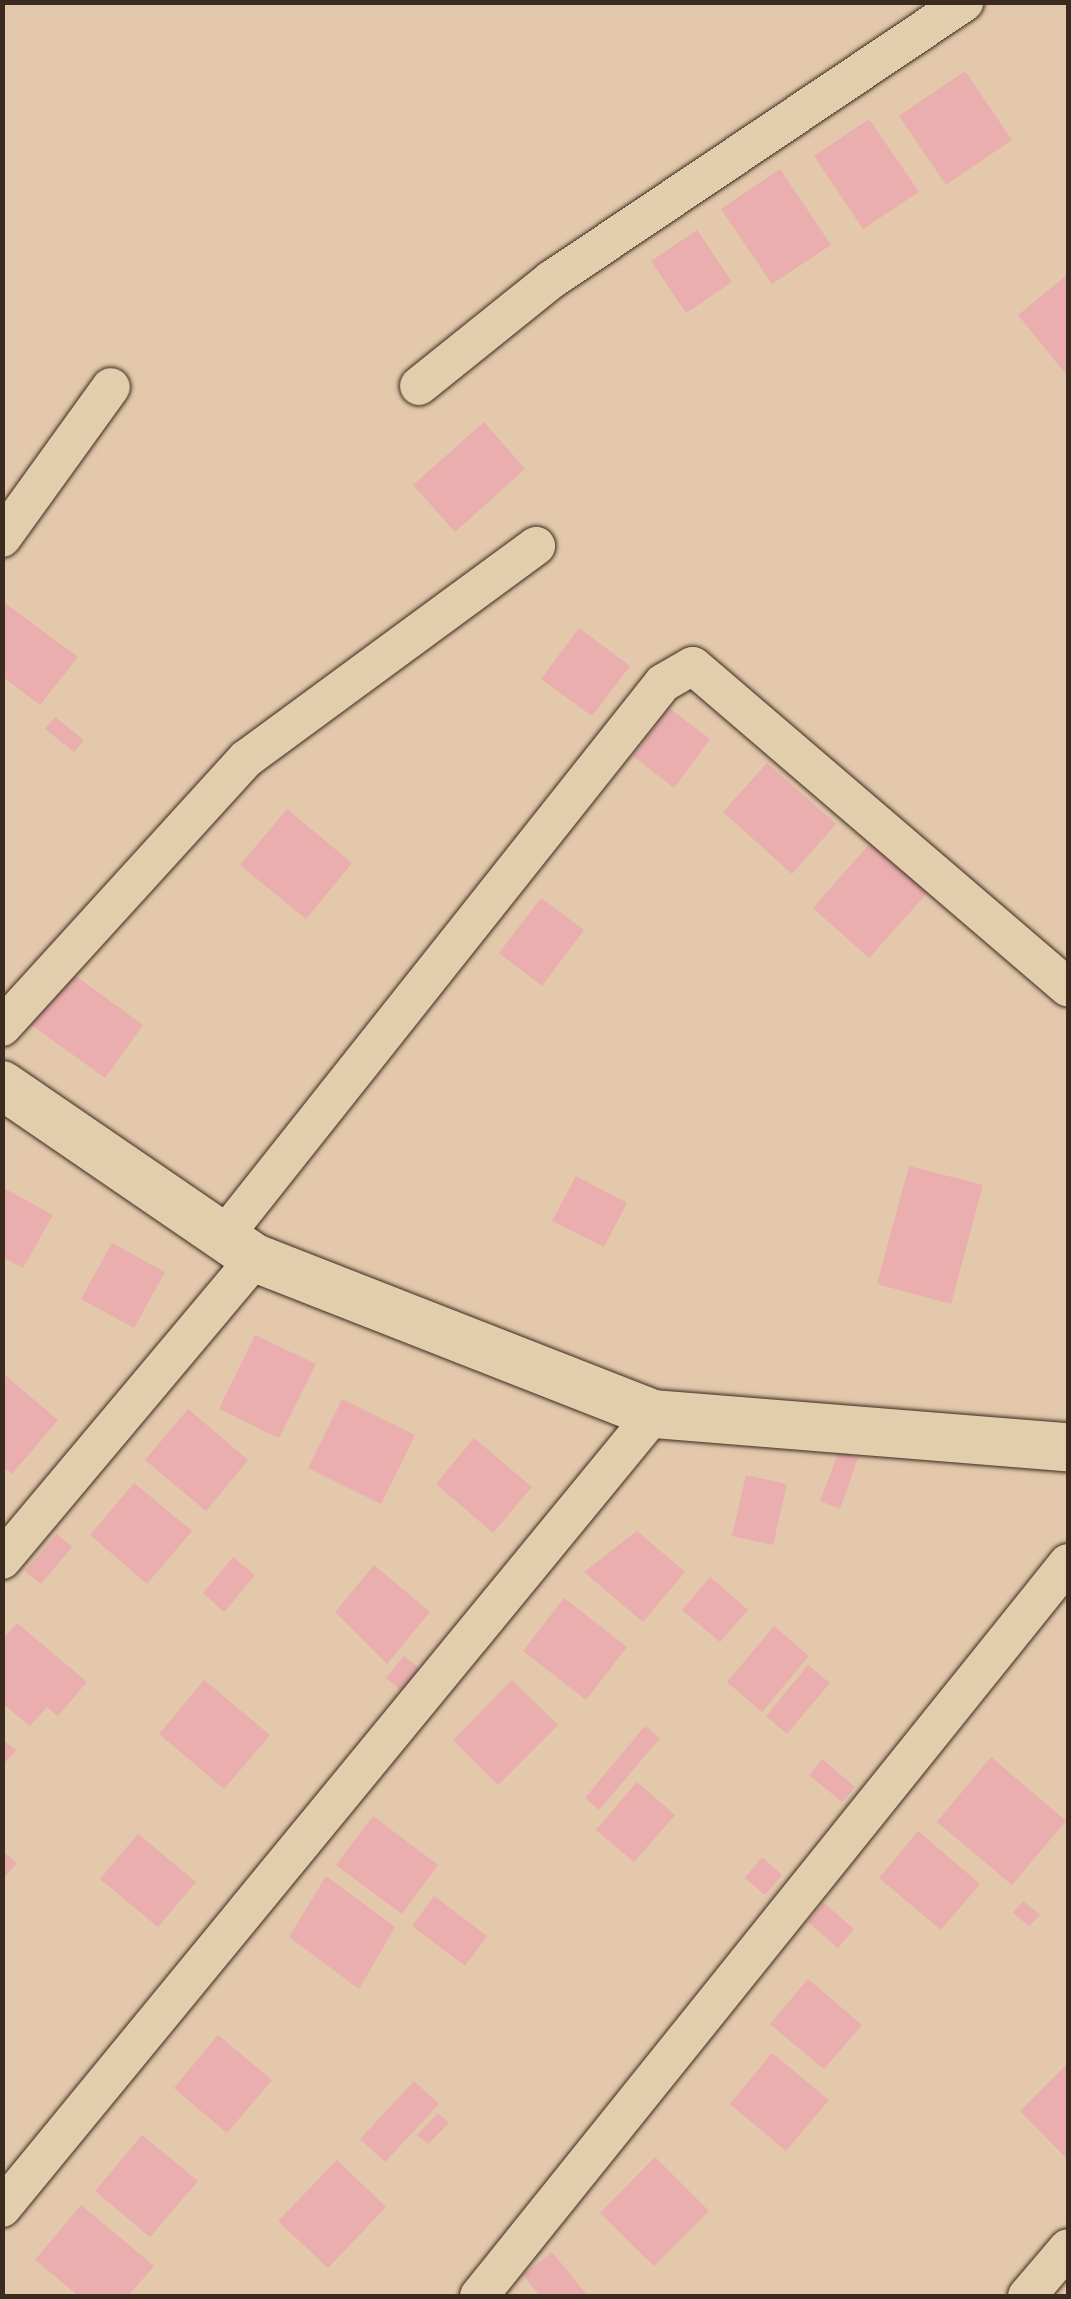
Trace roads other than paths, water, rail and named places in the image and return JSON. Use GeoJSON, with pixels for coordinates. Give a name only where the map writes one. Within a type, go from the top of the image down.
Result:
{"type":"FeatureCollection","features":[{"type":"Feature","properties":{"kind":"street"},"geometry":{"type":"LineString","coordinates":[[419,386],[551,280],[964,2]]}},
{"type":"Feature","properties":{"kind":"street"},"geometry":{"type":"LineString","coordinates":[[2,538],[110,387]]}},
{"type":"Feature","properties":{"kind":"street"},"geometry":{"type":"LineString","coordinates":[[2,1027],[246,760],[536,546]]}},
{"type":"Feature","properties":{"kind":"street"},"geometry":{"type":"LineString","coordinates":[[2,1560],[663,684],[693,666],[1068,987]]}},
{"type":"Feature","properties":{"kind":"street"},"geometry":{"type":"LineString","coordinates":[[2,1085],[240,1247],[654,1414],[1068,1448]]}},
{"type":"Feature","properties":{"kind":"street"},"geometry":{"type":"LineString","coordinates":[[2,2208],[654,1414]]}},
{"type":"Feature","properties":{"kind":"street"},"geometry":{"type":"LineString","coordinates":[[479,2296],[1068,1563]]}},
{"type":"Feature","properties":{"kind":"street"},"geometry":{"type":"LineString","coordinates":[[1027,2296],[1068,2248]]}}]}
